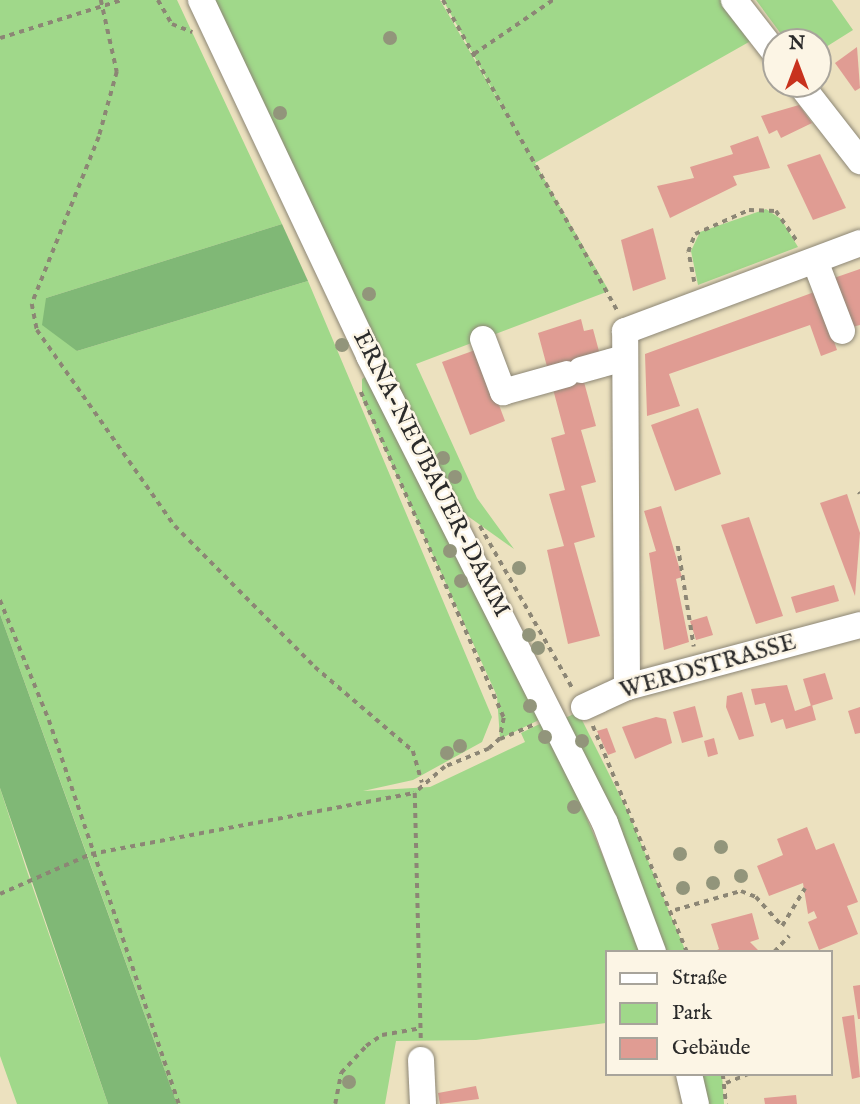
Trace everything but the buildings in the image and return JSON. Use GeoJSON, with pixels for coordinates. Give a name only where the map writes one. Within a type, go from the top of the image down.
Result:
{"type":"FeatureCollection","features":[{"type":"Feature","properties":{"kind":"street","name":"ERNA-NEUBAUER-DAMM"},"geometry":{"type":"LineString","coordinates":[[201,0],[369,356],[455,518],[606,823],[652,950]]}},
{"type":"Feature","properties":{"kind":"street"},"geometry":{"type":"LineString","coordinates":[[734,0],[762,36]]}},
{"type":"Feature","properties":{"kind":"street"},"geometry":{"type":"LineString","coordinates":[[811,98],[860,162]]}},
{"type":"Feature","properties":{"kind":"street"},"geometry":{"type":"LineString","coordinates":[[627,687],[625,331],[860,243]]}},
{"type":"Feature","properties":{"kind":"street"},"geometry":{"type":"LineString","coordinates":[[811,263],[842,331]]}},
{"type":"Feature","properties":{"kind":"street"},"geometry":{"type":"LineString","coordinates":[[483,340],[503,392],[624,358]]}},
{"type":"Feature","properties":{"kind":"street","name":"WERDSTRASSE"},"geometry":{"type":"LineString","coordinates":[[584,707],[627,687],[860,625]]}},
{"type":"Feature","properties":{"kind":"street"},"geometry":{"type":"LineString","coordinates":[[421,1060],[423,1104]]}},
{"type":"Feature","properties":{"kind":"street"},"geometry":{"type":"LineString","coordinates":[[689,1076],[696,1104]]}},
{"type":"Feature","properties":{"kind":"path"},"geometry":{"type":"LineString","coordinates":[[0,38],[101,2],[122,0]]}},
{"type":"Feature","properties":{"kind":"path"},"geometry":{"type":"LineString","coordinates":[[158,0],[172,24],[188,33],[215,28]]}},
{"type":"Feature","properties":{"kind":"path"},"geometry":{"type":"LineString","coordinates":[[443,0],[609,290],[625,331]]}},
{"type":"Feature","properties":{"kind":"path"},"geometry":{"type":"LineString","coordinates":[[474,54],[553,0]]}},
{"type":"Feature","properties":{"kind":"path"},"geometry":{"type":"LineString","coordinates":[[101,2],[117,72],[99,137],[32,304],[37,330],[176,526],[315,667],[413,751],[422,783]]}},
{"type":"Feature","properties":{"kind":"path"},"geometry":{"type":"LineString","coordinates":[[701,303],[688,261],[691,243],[707,225],[765,207],[781,214],[811,263]]}},
{"type":"Feature","properties":{"kind":"path"},"geometry":{"type":"LineString","coordinates":[[369,356],[359,371],[362,402],[497,696],[504,719],[500,739]]}},
{"type":"Feature","properties":{"kind":"path"},"geometry":{"type":"LineString","coordinates":[[455,518],[486,528],[584,707],[675,910],[686,950]]}},
{"type":"Feature","properties":{"kind":"path"},"geometry":{"type":"LineString","coordinates":[[678,546],[690,609],[684,614],[699,666]]}},
{"type":"Feature","properties":{"kind":"path"},"geometry":{"type":"LineString","coordinates":[[0,600],[49,720],[91,855],[179,1104]]}},
{"type":"Feature","properties":{"kind":"path"},"geometry":{"type":"LineString","coordinates":[[421,1060],[415,793],[422,783],[500,739],[520,731]]}},
{"type":"Feature","properties":{"kind":"path"},"geometry":{"type":"LineString","coordinates":[[0,894],[91,855],[415,793]]}},
{"type":"Feature","properties":{"kind":"path"},"geometry":{"type":"LineString","coordinates":[[675,910],[741,891],[756,897],[782,926],[805,888]]}},
{"type":"Feature","properties":{"kind":"path"},"geometry":{"type":"LineString","coordinates":[[776,950],[789,936]]}},
{"type":"Feature","properties":{"kind":"path"},"geometry":{"type":"LineString","coordinates":[[335,1104],[341,1073],[366,1046],[382,1035],[420,1028]]}},
{"type":"Feature","properties":{"kind":"path"},"geometry":{"type":"LineString","coordinates":[[724,1076],[726,1104]]}},
{"type":"Feature","properties":{"kind":"path"},"geometry":{"type":"LineString","coordinates":[[726,1083],[743,1076]]}},
{"type":"Feature","properties":{"kind":"green space"},"geometry":{"type":"Polygon","coordinates":[[[0,0],[177,0],[282,224],[46,298],[77,351],[308,281],[492,717],[482,742],[413,780],[363,791],[430,787],[525,742],[521,733],[546,721],[642,950],[604,950],[604,1023],[476,1040],[396,1041],[385,1104],[177,1104],[0,614],[0,0]]]}},
{"type":"Feature","properties":{"kind":"green space"},"geometry":{"type":"Polygon","coordinates":[[[204,0],[440,0],[506,114],[443,0],[727,0],[756,38],[535,163],[609,291],[416,364],[477,498],[514,549],[455,507],[204,0]]]}},
{"type":"Feature","properties":{"kind":"green space"},"geometry":{"type":"Polygon","coordinates":[[[756,0],[832,0],[853,30],[832,43],[832,28],[777,28],[756,0]]]}},
{"type":"Feature","properties":{"kind":"green space"},"geometry":{"type":"Polygon","coordinates":[[[766,209],[781,219],[798,247],[698,285],[691,251],[700,232],[766,209]]]}},
{"type":"Feature","properties":{"kind":"green space"},"geometry":{"type":"Polygon","coordinates":[[[282,224],[308,281],[77,351],[42,325],[46,298],[282,224]]]}},
{"type":"Feature","properties":{"kind":"green space"},"geometry":{"type":"Polygon","coordinates":[[[370,373],[543,718],[500,739],[497,696],[362,399],[362,379],[370,373]]]}},
{"type":"Feature","properties":{"kind":"green space"},"geometry":{"type":"Polygon","coordinates":[[[0,614],[177,1104],[108,1104],[0,788],[0,614]]]}},
{"type":"Feature","properties":{"kind":"green space"},"geometry":{"type":"Polygon","coordinates":[[[578,712],[628,812],[685,950],[658,950],[561,720],[578,712]]]}},
{"type":"Feature","properties":{"kind":"green space"},"geometry":{"type":"Polygon","coordinates":[[[0,788],[108,1104],[17,1104],[0,1056],[0,788]]]}},
{"type":"Feature","properties":{"kind":"green space"},"geometry":{"type":"Polygon","coordinates":[[[695,1076],[722,1076],[724,1104],[701,1104],[695,1076]]]}}]}
